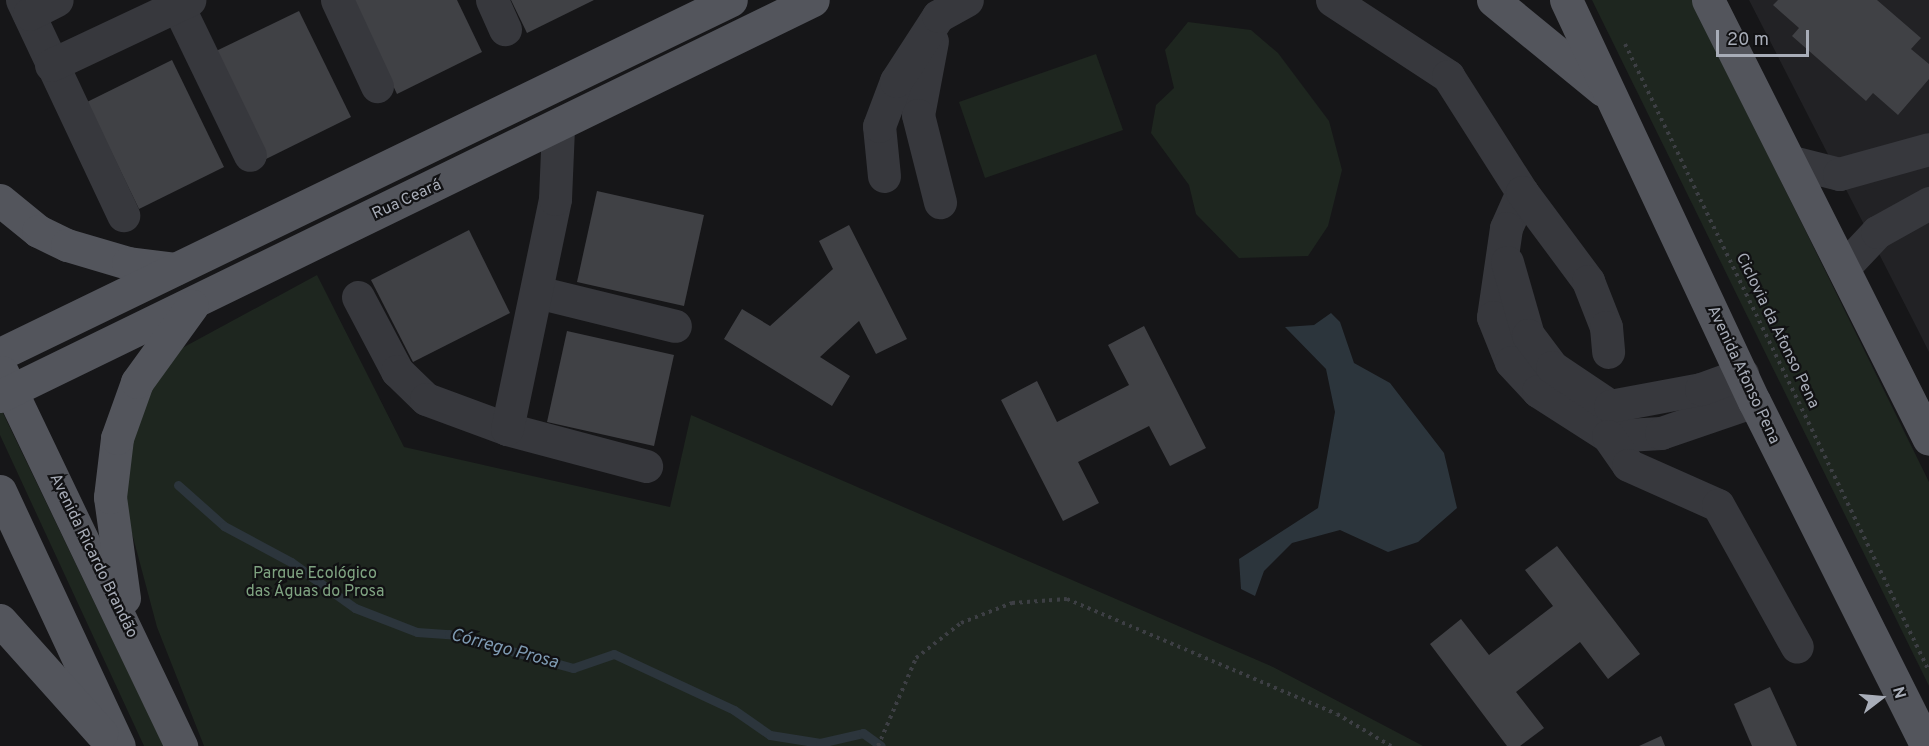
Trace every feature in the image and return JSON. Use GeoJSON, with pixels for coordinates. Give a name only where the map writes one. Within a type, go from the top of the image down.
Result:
{"type":"FeatureCollection","features":[{"type":"Feature","properties":{"kind":"main road"},"geometry":{"type":"LineString","coordinates":[[7,355],[175,268],[731,0]]}},
{"type":"Feature","properties":{"kind":"main road","name":"Rua Ceará"},"geometry":{"type":"LineString","coordinates":[[0,396],[558,128],[813,0]]}},
{"type":"Feature","properties":{"kind":"main road"},"geometry":{"type":"LineString","coordinates":[[1493,0],[1617,103]]}},
{"type":"Feature","properties":{"kind":"main road","name":"Avenida Afonso Pena"},"geometry":{"type":"LineString","coordinates":[[1566,0],[1617,103],[1748,387],[1927,746]]}},
{"type":"Feature","properties":{"kind":"main road"},"geometry":{"type":"LineString","coordinates":[[1714,8],[1845,266],[1929,439]]}},
{"type":"Feature","properties":{"kind":"main road"},"geometry":{"type":"LineString","coordinates":[[0,200],[38,231],[67,244],[128,263],[175,268]]}},
{"type":"Feature","properties":{"kind":"main road"},"geometry":{"type":"LineString","coordinates":[[137,646],[123,590],[110,498],[117,438],[137,382],[194,302]]}},
{"type":"Feature","properties":{"kind":"main road","name":"Avenida Ricardo Brandão"},"geometry":{"type":"LineString","coordinates":[[7,355],[181,746]]}},
{"type":"Feature","properties":{"kind":"main road"},"geometry":{"type":"LineString","coordinates":[[0,491],[119,746]]}},
{"type":"Feature","properties":{"kind":"main road"},"geometry":{"type":"LineString","coordinates":[[0,620],[113,746]]}},
{"type":"Feature","properties":{"kind":"street"},"geometry":{"type":"LineString","coordinates":[[337,0],[377,86]]}},
{"type":"Feature","properties":{"kind":"street"},"geometry":{"type":"LineString","coordinates":[[884,176],[879,126],[896,81],[938,16],[967,0]]}},
{"type":"Feature","properties":{"kind":"street"},"geometry":{"type":"LineString","coordinates":[[1332,0],[1448,76],[1522,192],[1588,282],[1608,352]]}},
{"type":"Feature","properties":{"kind":"street"},"geometry":{"type":"LineString","coordinates":[[51,65],[181,2],[250,155]]}},
{"type":"Feature","properties":{"kind":"street"},"geometry":{"type":"LineString","coordinates":[[36,5],[51,65],[123,215]]}},
{"type":"Feature","properties":{"kind":"street"},"geometry":{"type":"LineString","coordinates":[[938,16],[918,115],[940,202]]}},
{"type":"Feature","properties":{"kind":"street"},"geometry":{"type":"LineString","coordinates":[[507,429],[555,200],[558,128]]}},
{"type":"Feature","properties":{"kind":"street"},"geometry":{"type":"LineString","coordinates":[[1792,162],[1839,174],[1929,149]]}},
{"type":"Feature","properties":{"kind":"street"},"geometry":{"type":"LineString","coordinates":[[1522,192],[1503,242],[1492,317],[1511,362],[1538,391],[1608,436],[1628,465],[1718,505],[1797,647]]}},
{"type":"Feature","properties":{"kind":"street"},"geometry":{"type":"LineString","coordinates":[[1845,266],[1877,232],[1929,203]]}},
{"type":"Feature","properties":{"kind":"street"},"geometry":{"type":"LineString","coordinates":[[1503,242],[1528,335],[1552,368],[1579,390],[1610,406],[1701,388],[1748,387]]}},
{"type":"Feature","properties":{"kind":"street"},"geometry":{"type":"LineString","coordinates":[[537,292],[675,326]]}},
{"type":"Feature","properties":{"kind":"street"},"geometry":{"type":"LineString","coordinates":[[357,297],[397,371],[426,399],[507,429],[646,466]]}},
{"type":"Feature","properties":{"kind":"street"},"geometry":{"type":"LineString","coordinates":[[1608,436],[1661,433],[1748,387]]}},
{"type":"Feature","properties":{"kind":"path","name":"Ciclovia da Afonso Pena"},"geometry":{"type":"LineString","coordinates":[[1619,32],[1929,672]]}},
{"type":"Feature","properties":{"kind":"path"},"geometry":{"type":"LineString","coordinates":[[878,746],[900,685],[916,658],[961,623],[1012,603],[1067,599],[1337,714],[1392,746]]}},
{"type":"Feature","properties":{"kind":"shaded area"},"geometry":{"type":"Polygon","coordinates":[[[1749,0],[1929,0],[1929,352],[1918,330],[1749,0]]]}},
{"type":"Feature","properties":{"kind":"shaded area"},"geometry":{"type":"Polygon","coordinates":[[[1331,313],[1340,322],[1354,363],[1390,383],[1444,453],[1457,508],[1418,542],[1388,552],[1340,530],[1292,543],[1264,571],[1255,596],[1241,589],[1239,559],[1318,508],[1335,412],[1326,369],[1285,327],[1314,325],[1331,313]]]}},
{"type":"Feature","properties":{"kind":"green space"},"geometry":{"type":"Polygon","coordinates":[[[1592,0],[1692,0],[1929,482],[1929,686],[1592,0]]]}},
{"type":"Feature","properties":{"kind":"green space"},"geometry":{"type":"Polygon","coordinates":[[[1188,22],[1251,30],[1278,53],[1329,121],[1342,170],[1328,226],[1308,256],[1239,258],[1196,214],[1189,185],[1151,133],[1156,105],[1174,88],[1165,50],[1188,22]]]}},
{"type":"Feature","properties":{"kind":"green space"},"geometry":{"type":"Polygon","coordinates":[[[1096,54],[1123,130],[985,178],[959,102],[1096,54]]]}},
{"type":"Feature","properties":{"kind":"green space","name":"Parque Ecológico das Águas do Prosa"},"geometry":{"type":"Polygon","coordinates":[[[317,275],[404,447],[670,507],[691,415],[1273,667],[1423,746],[204,746],[157,627],[126,511],[123,447],[150,378],[173,353],[317,275]]]}},
{"type":"Feature","properties":{"kind":"green space"},"geometry":{"type":"Polygon","coordinates":[[[0,407],[164,746],[144,746],[0,435],[0,407]]]}},
{"type":"Feature","properties":{"kind":"building"},"geometry":{"type":"Polygon","coordinates":[[[352,0],[457,0],[482,52],[397,94],[352,0]]]}},
{"type":"Feature","properties":{"kind":"building"},"geometry":{"type":"Polygon","coordinates":[[[511,0],[594,0],[527,33],[511,0]]]}},
{"type":"Feature","properties":{"kind":"building"},"geometry":{"type":"Polygon","coordinates":[[[1778,0],[1877,0],[1921,38],[1911,49],[1929,64],[1929,79],[1898,115],[1873,93],[1866,101],[1792,36],[1799,28],[1773,5],[1778,0]]]}},
{"type":"Feature","properties":{"kind":"building"},"geometry":{"type":"Polygon","coordinates":[[[299,11],[351,117],[266,159],[214,52],[299,11]]]}},
{"type":"Feature","properties":{"kind":"building"},"geometry":{"type":"Polygon","coordinates":[[[172,60],[224,167],[139,209],[87,102],[172,60]]]}},
{"type":"Feature","properties":{"kind":"building"},"geometry":{"type":"Polygon","coordinates":[[[597,191],[704,215],[684,306],[577,282],[597,191]]]}},
{"type":"Feature","properties":{"kind":"building"},"geometry":{"type":"Polygon","coordinates":[[[849,225],[907,339],[876,354],[859,321],[820,357],[850,376],[832,406],[724,339],[742,309],[770,326],[833,269],[819,241],[849,225]]]}},
{"type":"Feature","properties":{"kind":"building"},"geometry":{"type":"Polygon","coordinates":[[[469,230],[510,313],[413,362],[371,280],[469,230]]]}},
{"type":"Feature","properties":{"kind":"building"},"geometry":{"type":"Polygon","coordinates":[[[1144,326],[1206,448],[1170,466],[1149,426],[1078,462],[1099,503],[1063,521],[1001,400],[1037,381],[1057,422],[1129,385],[1108,345],[1144,326]]]}},
{"type":"Feature","properties":{"kind":"building"},"geometry":{"type":"Polygon","coordinates":[[[567,331],[674,355],[654,446],[547,422],[567,331]]]}},
{"type":"Feature","properties":{"kind":"building"},"geometry":{"type":"Polygon","coordinates":[[[1557,546],[1640,654],[1608,679],[1580,642],[1516,692],[1544,728],[1520,746],[1507,746],[1430,644],[1461,619],[1489,655],[1553,606],[1525,570],[1557,546]]]}},
{"type":"Feature","properties":{"kind":"building"},"geometry":{"type":"Polygon","coordinates":[[[1770,687],[1797,746],[1752,746],[1734,704],[1770,687]]]}},
{"type":"Feature","properties":{"kind":"building"},"geometry":{"type":"Polygon","coordinates":[[[1661,736],[1665,746],[1639,746],[1661,736]]]}},
{"type":"Feature","properties":{"kind":"waterway","name":"Córrego Prosa"},"geometry":{"type":"LineString","coordinates":[[178,485],[224,526],[291,562],[355,608],[417,632],[449,634],[573,668],[614,654],[734,710],[770,735],[820,743],[863,733],[881,746]]}}]}
